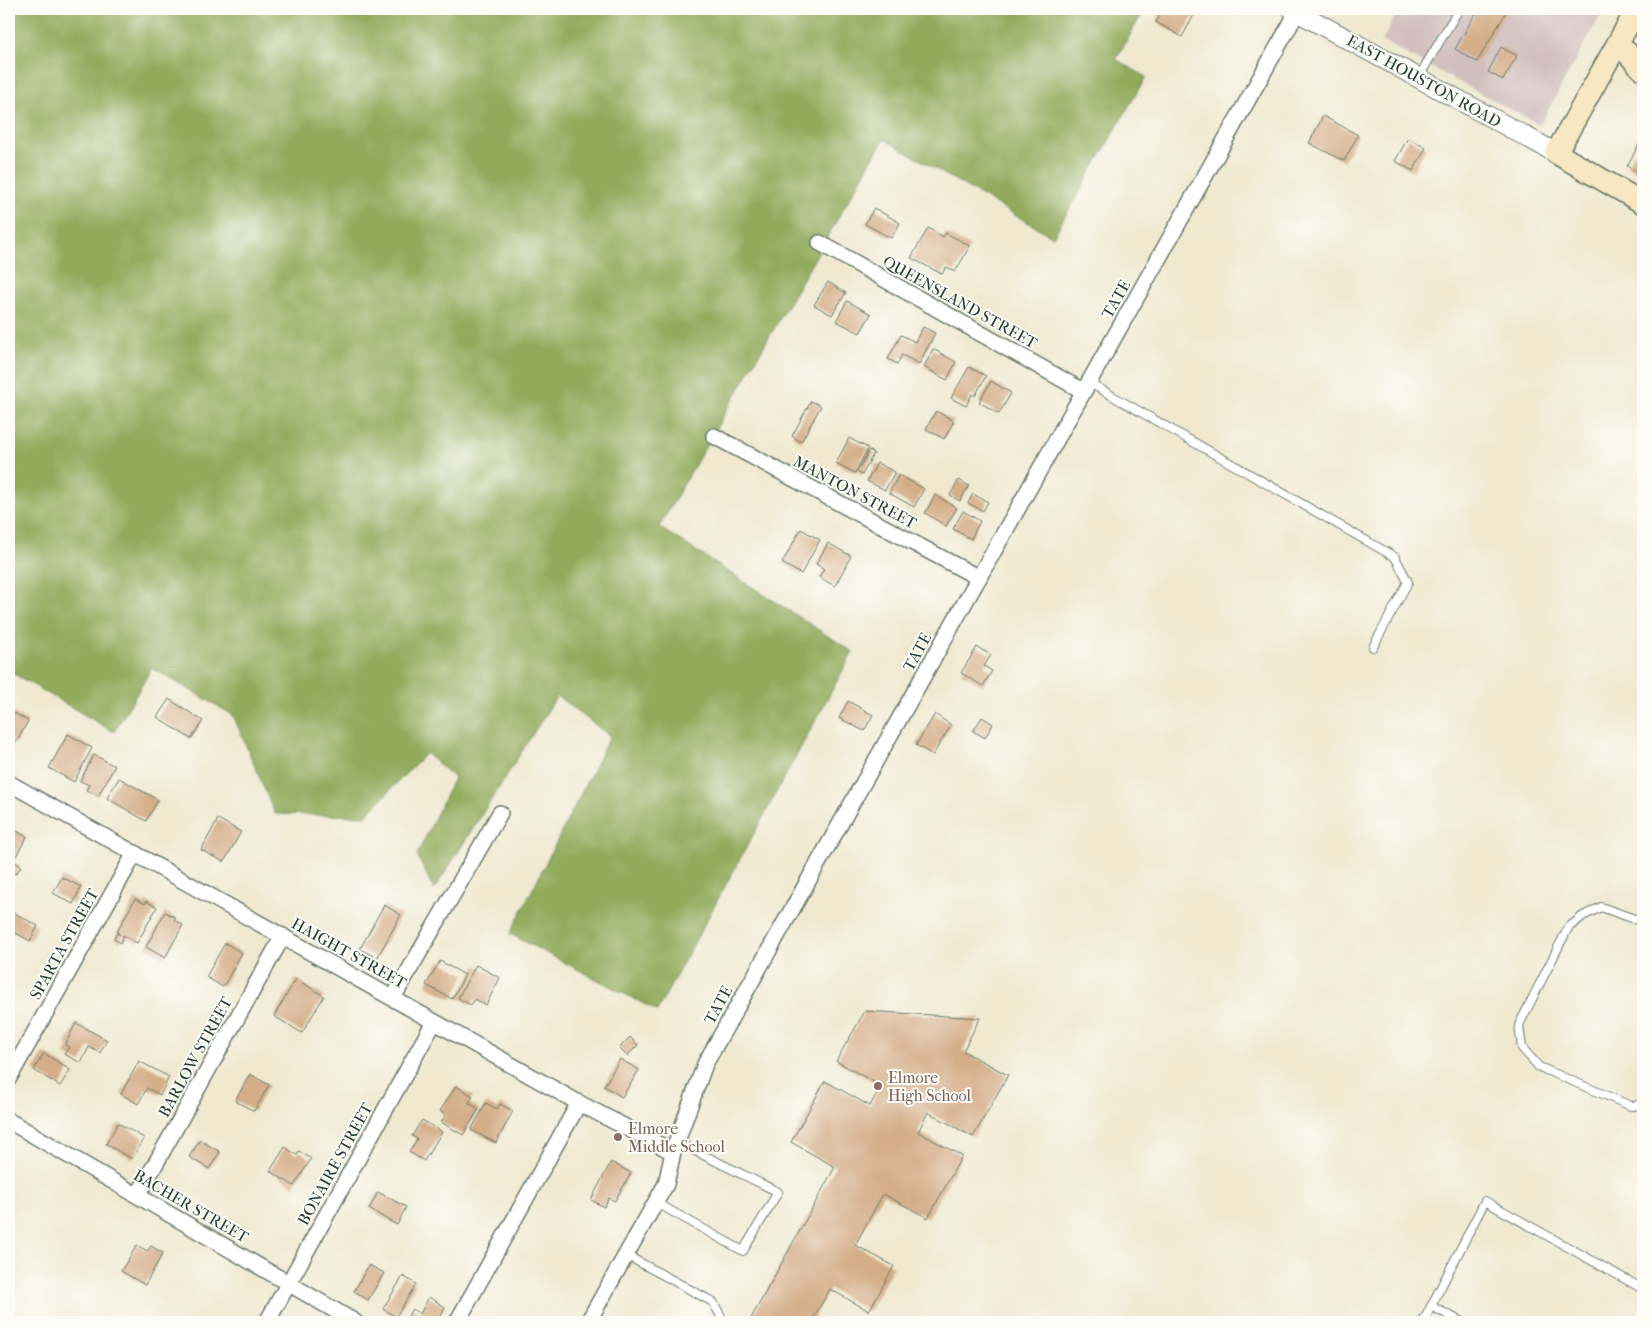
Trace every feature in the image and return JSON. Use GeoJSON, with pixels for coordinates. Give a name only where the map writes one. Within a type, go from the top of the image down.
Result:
{"type":"FeatureCollection","features":[{"type":"Feature","properties":{"kind":"main road"},"geometry":{"type":"LineString","coordinates":[[1637,9],[1556,153],[1643,203]]}},
{"type":"Feature","properties":{"kind":"main road"},"geometry":{"type":"LineString","coordinates":[[1618,43],[1643,70]]}},
{"type":"Feature","properties":{"kind":"street","name":"EAST HOUSTON ROAD"},"geometry":{"type":"LineString","coordinates":[[1296,10],[1556,153]]}},
{"type":"Feature","properties":{"kind":"street","name":"TATE"},"geometry":{"type":"LineString","coordinates":[[588,1322],[666,1184],[675,1147],[705,1064],[1296,10]]}},
{"type":"Feature","properties":{"kind":"street","name":"QUEENSLAND STREET"},"geometry":{"type":"LineString","coordinates":[[820,243],[1086,386]]}},
{"type":"Feature","properties":{"kind":"street","name":"MANTON STREET"},"geometry":{"type":"LineString","coordinates":[[714,436],[979,578]]}},
{"type":"Feature","properties":{"kind":"street","name":"HAIGHT STREET"},"geometry":{"type":"LineString","coordinates":[[9,783],[579,1102],[675,1147]]}},
{"type":"Feature","properties":{"kind":"street"},"geometry":{"type":"LineString","coordinates":[[393,998],[500,813]]}},
{"type":"Feature","properties":{"kind":"street","name":"SPARTA STREET"},"geometry":{"type":"LineString","coordinates":[[9,1078],[135,853]]}},
{"type":"Feature","properties":{"kind":"street","name":"BARLOW STREET"},"geometry":{"type":"LineString","coordinates":[[138,1195],[282,936]]}},
{"type":"Feature","properties":{"kind":"street","name":"BONAIRE STREET"},"geometry":{"type":"LineString","coordinates":[[267,1322],[434,1022]]}},
{"type":"Feature","properties":{"kind":"street"},"geometry":{"type":"LineString","coordinates":[[457,1322],[579,1102]]}},
{"type":"Feature","properties":{"kind":"street","name":"BACHER STREET"},"geometry":{"type":"LineString","coordinates":[[9,1121],[355,1322]]}},
{"type":"Feature","properties":{"kind":"lane"},"geometry":{"type":"LineString","coordinates":[[1418,78],[1459,9]]}},
{"type":"Feature","properties":{"kind":"lane"},"geometry":{"type":"LineString","coordinates":[[1086,386],[1395,556],[1408,582],[1373,647]]}},
{"type":"Feature","properties":{"kind":"lane"},"geometry":{"type":"LineString","coordinates":[[1643,922],[1601,907],[1583,916],[1568,928],[1519,1025],[1522,1048],[1539,1067],[1631,1106],[1643,1105]]}},
{"type":"Feature","properties":{"kind":"lane"},"geometry":{"type":"LineString","coordinates":[[655,1202],[743,1252],[778,1192],[675,1147]]}},
{"type":"Feature","properties":{"kind":"lane"},"geometry":{"type":"LineString","coordinates":[[1423,1322],[1485,1201],[1643,1289]]}},
{"type":"Feature","properties":{"kind":"lane"},"geometry":{"type":"LineString","coordinates":[[626,1255],[713,1302],[724,1322]]}},
{"type":"Feature","properties":{"kind":"lane"},"geometry":{"type":"LineString","coordinates":[[1432,1306],[1462,1322]]}},
{"type":"Feature","properties":{"kind":"shaded area"},"geometry":{"type":"Polygon","coordinates":[[[1399,9],[1604,9],[1540,125],[1382,41],[1399,9]]]}},
{"type":"Feature","properties":{"kind":"green space"},"geometry":{"type":"Polygon","coordinates":[[[9,9],[868,9],[876,14],[879,9],[1145,9],[1116,59],[1146,77],[1053,237],[884,139],[659,527],[853,652],[657,1011],[510,934],[610,736],[557,696],[434,890],[417,855],[454,778],[426,753],[365,816],[275,814],[233,715],[152,668],[114,732],[9,671],[9,9]]]}},
{"type":"Feature","properties":{"kind":"building"},"geometry":{"type":"Polygon","coordinates":[[[1163,9],[1197,9],[1182,37],[1156,22],[1163,9]]]}},
{"type":"Feature","properties":{"kind":"building"},"geometry":{"type":"Polygon","coordinates":[[[1478,9],[1508,9],[1477,62],[1455,49],[1478,9]]]}},
{"type":"Feature","properties":{"kind":"building"},"geometry":{"type":"Polygon","coordinates":[[[1501,47],[1517,56],[1503,80],[1488,72],[1501,47]]]}},
{"type":"Feature","properties":{"kind":"building"},"geometry":{"type":"Polygon","coordinates":[[[1323,116],[1358,135],[1344,161],[1309,143],[1323,116]]]}},
{"type":"Feature","properties":{"kind":"building"},"geometry":{"type":"Polygon","coordinates":[[[1643,137],[1643,175],[1627,166],[1643,137]]]}},
{"type":"Feature","properties":{"kind":"building"},"geometry":{"type":"Polygon","coordinates":[[[1408,138],[1426,148],[1413,171],[1395,161],[1408,138]]]}},
{"type":"Feature","properties":{"kind":"building"},"geometry":{"type":"Polygon","coordinates":[[[874,208],[900,223],[891,238],[865,224],[874,208]]]}},
{"type":"Feature","properties":{"kind":"building"},"geometry":{"type":"Polygon","coordinates":[[[928,228],[943,237],[946,233],[970,246],[955,272],[946,267],[942,274],[911,258],[928,228]]]}},
{"type":"Feature","properties":{"kind":"building"},"geometry":{"type":"Polygon","coordinates":[[[828,282],[846,293],[832,315],[814,305],[828,282]]]}},
{"type":"Feature","properties":{"kind":"building"},"geometry":{"type":"Polygon","coordinates":[[[847,301],[871,314],[860,333],[836,321],[847,301]]]}},
{"type":"Feature","properties":{"kind":"building"},"geometry":{"type":"Polygon","coordinates":[[[923,327],[935,333],[919,364],[902,355],[897,364],[888,359],[901,335],[915,342],[923,327]]]}},
{"type":"Feature","properties":{"kind":"building"},"geometry":{"type":"Polygon","coordinates":[[[933,349],[956,362],[947,380],[924,367],[933,349]]]}},
{"type":"Feature","properties":{"kind":"building"},"geometry":{"type":"Polygon","coordinates":[[[969,367],[986,376],[975,396],[972,394],[966,406],[951,398],[969,367]]]}},
{"type":"Feature","properties":{"kind":"building"},"geometry":{"type":"Polygon","coordinates":[[[991,381],[1011,393],[999,414],[979,402],[991,381]]]}},
{"type":"Feature","properties":{"kind":"building"},"geometry":{"type":"Polygon","coordinates":[[[811,401],[821,406],[801,442],[792,436],[811,401]]]}},
{"type":"Feature","properties":{"kind":"building"},"geometry":{"type":"Polygon","coordinates":[[[936,411],[954,421],[944,439],[926,429],[936,411]]]}},
{"type":"Feature","properties":{"kind":"building"},"geometry":{"type":"Polygon","coordinates":[[[849,438],[868,448],[855,473],[836,463],[849,438]]]}},
{"type":"Feature","properties":{"kind":"building"},"geometry":{"type":"Polygon","coordinates":[[[869,450],[874,453],[862,475],[857,472],[869,450]]]}},
{"type":"Feature","properties":{"kind":"building"},"geometry":{"type":"Polygon","coordinates":[[[877,463],[895,472],[885,490],[867,481],[877,463]]]}},
{"type":"Feature","properties":{"kind":"building"},"geometry":{"type":"Polygon","coordinates":[[[899,475],[924,489],[914,507],[889,493],[899,475]]]}},
{"type":"Feature","properties":{"kind":"building"},"geometry":{"type":"Polygon","coordinates":[[[959,480],[969,486],[960,501],[950,495],[959,480]]]}},
{"type":"Feature","properties":{"kind":"building"},"geometry":{"type":"Polygon","coordinates":[[[973,494],[988,502],[983,511],[968,503],[973,494]]]}},
{"type":"Feature","properties":{"kind":"building"},"geometry":{"type":"Polygon","coordinates":[[[935,495],[957,508],[946,526],[925,513],[935,495]]]}},
{"type":"Feature","properties":{"kind":"building"},"geometry":{"type":"Polygon","coordinates":[[[963,511],[980,521],[971,539],[953,529],[963,511]]]}},
{"type":"Feature","properties":{"kind":"building"},"geometry":{"type":"Polygon","coordinates":[[[801,529],[820,540],[801,574],[782,563],[801,529]]]}},
{"type":"Feature","properties":{"kind":"building"},"geometry":{"type":"Polygon","coordinates":[[[828,543],[851,556],[835,586],[819,577],[824,569],[816,564],[828,543]]]}},
{"type":"Feature","properties":{"kind":"building"},"geometry":{"type":"Polygon","coordinates":[[[977,647],[991,655],[984,666],[992,671],[983,686],[961,673],[977,647]]]}},
{"type":"Feature","properties":{"kind":"building"},"geometry":{"type":"Polygon","coordinates":[[[169,699],[203,721],[191,739],[157,717],[169,699]]]}},
{"type":"Feature","properties":{"kind":"building"},"geometry":{"type":"Polygon","coordinates":[[[848,701],[873,715],[864,731],[839,718],[848,701]]]}},
{"type":"Feature","properties":{"kind":"building"},"geometry":{"type":"Polygon","coordinates":[[[14,713],[28,721],[16,743],[9,739],[9,722],[14,713]]]}},
{"type":"Feature","properties":{"kind":"building"},"geometry":{"type":"Polygon","coordinates":[[[935,714],[951,725],[933,755],[916,745],[935,714]]]}},
{"type":"Feature","properties":{"kind":"building"},"geometry":{"type":"Polygon","coordinates":[[[982,717],[993,724],[985,738],[973,731],[982,717]]]}},
{"type":"Feature","properties":{"kind":"building"},"geometry":{"type":"Polygon","coordinates":[[[68,734],[92,748],[74,782],[49,768],[68,734]]]}},
{"type":"Feature","properties":{"kind":"building"},"geometry":{"type":"Polygon","coordinates":[[[94,755],[115,766],[98,796],[86,790],[89,785],[80,781],[94,755]]]}},
{"type":"Feature","properties":{"kind":"building"},"geometry":{"type":"Polygon","coordinates":[[[119,778],[158,800],[146,821],[107,798],[119,778]]]}},
{"type":"Feature","properties":{"kind":"building"},"geometry":{"type":"Polygon","coordinates":[[[218,819],[241,832],[224,862],[201,850],[218,819]]]}},
{"type":"Feature","properties":{"kind":"building"},"geometry":{"type":"Polygon","coordinates":[[[10,827],[27,837],[13,861],[21,866],[16,874],[9,870],[10,827]]]}},
{"type":"Feature","properties":{"kind":"building"},"geometry":{"type":"Polygon","coordinates":[[[62,877],[81,887],[73,904],[53,893],[62,877]]]}},
{"type":"Feature","properties":{"kind":"building"},"geometry":{"type":"Polygon","coordinates":[[[135,899],[145,904],[146,901],[157,907],[137,943],[123,935],[121,943],[114,939],[117,933],[120,935],[117,932],[135,899]]]}},
{"type":"Feature","properties":{"kind":"building"},"geometry":{"type":"Polygon","coordinates":[[[384,905],[401,915],[377,958],[360,949],[384,905]]]}},
{"type":"Feature","properties":{"kind":"building"},"geometry":{"type":"Polygon","coordinates":[[[9,910],[38,926],[30,941],[9,929],[9,910]]]}},
{"type":"Feature","properties":{"kind":"building"},"geometry":{"type":"Polygon","coordinates":[[[165,912],[176,918],[174,920],[183,925],[165,958],[146,947],[165,912]]]}},
{"type":"Feature","properties":{"kind":"building"},"geometry":{"type":"Polygon","coordinates":[[[225,943],[242,953],[223,987],[206,977],[225,943]]]}},
{"type":"Feature","properties":{"kind":"building"},"geometry":{"type":"Polygon","coordinates":[[[440,961],[465,975],[452,999],[426,985],[440,961]]]}},
{"type":"Feature","properties":{"kind":"building"},"geometry":{"type":"Polygon","coordinates":[[[476,965],[500,978],[486,1005],[475,999],[471,1005],[458,998],[476,965]]]}},
{"type":"Feature","properties":{"kind":"building"},"geometry":{"type":"Polygon","coordinates":[[[296,979],[324,996],[302,1033],[274,1016],[296,979]]]}},
{"type":"Feature","properties":{"kind":"building"},"geometry":{"type":"Polygon","coordinates":[[[865,1011],[980,1018],[963,1051],[1008,1075],[973,1137],[928,1112],[918,1132],[962,1156],[928,1218],[883,1194],[855,1245],[894,1266],[869,1311],[830,1289],[814,1317],[823,1322],[749,1322],[835,1167],[791,1142],[825,1081],[870,1106],[881,1086],[836,1061],[865,1011]]]}},
{"type":"Feature","properties":{"kind":"building"},"geometry":{"type":"Polygon","coordinates":[[[76,1023],[107,1040],[100,1053],[89,1047],[81,1063],[64,1054],[69,1047],[65,1045],[76,1023]]]}},
{"type":"Feature","properties":{"kind":"building"},"geometry":{"type":"Polygon","coordinates":[[[630,1037],[638,1045],[627,1056],[619,1048],[630,1037]]]}},
{"type":"Feature","properties":{"kind":"building"},"geometry":{"type":"Polygon","coordinates":[[[44,1053],[70,1070],[60,1086],[34,1070],[44,1053]]]}},
{"type":"Feature","properties":{"kind":"building"},"geometry":{"type":"Polygon","coordinates":[[[620,1059],[639,1070],[622,1097],[604,1086],[620,1059]]]}},
{"type":"Feature","properties":{"kind":"building"},"geometry":{"type":"Polygon","coordinates":[[[139,1061],[169,1077],[160,1095],[147,1088],[138,1104],[121,1094],[139,1061]]]}},
{"type":"Feature","properties":{"kind":"building"},"geometry":{"type":"Polygon","coordinates":[[[250,1074],[269,1085],[254,1111],[235,1101],[250,1074]]]}},
{"type":"Feature","properties":{"kind":"building"},"geometry":{"type":"Polygon","coordinates":[[[456,1086],[473,1096],[469,1103],[479,1109],[463,1135],[441,1122],[446,1115],[440,1111],[456,1086]]]}},
{"type":"Feature","properties":{"kind":"building"},"geometry":{"type":"Polygon","coordinates":[[[486,1103],[497,1109],[500,1104],[513,1111],[496,1143],[471,1130],[486,1103]]]}},
{"type":"Feature","properties":{"kind":"building"},"geometry":{"type":"Polygon","coordinates":[[[422,1120],[442,1132],[424,1161],[409,1152],[417,1139],[412,1136],[422,1120]]]}},
{"type":"Feature","properties":{"kind":"building"},"geometry":{"type":"Polygon","coordinates":[[[118,1123],[144,1138],[132,1159],[106,1144],[118,1123]]]}},
{"type":"Feature","properties":{"kind":"building"},"geometry":{"type":"Polygon","coordinates":[[[200,1140],[220,1152],[209,1169],[189,1157],[200,1140]]]}},
{"type":"Feature","properties":{"kind":"building"},"geometry":{"type":"Polygon","coordinates":[[[285,1147],[297,1155],[299,1151],[311,1159],[294,1186],[270,1171],[285,1147]]]}},
{"type":"Feature","properties":{"kind":"building"},"geometry":{"type":"Polygon","coordinates":[[[611,1162],[631,1173],[615,1201],[609,1198],[604,1207],[591,1200],[611,1162]]]}},
{"type":"Feature","properties":{"kind":"building"},"geometry":{"type":"Polygon","coordinates":[[[378,1192],[406,1207],[397,1225],[369,1209],[378,1192]]]}},
{"type":"Feature","properties":{"kind":"building"},"geometry":{"type":"Polygon","coordinates":[[[137,1245],[147,1251],[151,1246],[163,1253],[145,1285],[121,1271],[137,1245]]]}},
{"type":"Feature","properties":{"kind":"building"},"geometry":{"type":"Polygon","coordinates":[[[369,1265],[384,1273],[368,1300],[354,1291],[369,1265]]]}},
{"type":"Feature","properties":{"kind":"building"},"geometry":{"type":"Polygon","coordinates":[[[403,1276],[416,1284],[396,1317],[383,1309],[403,1276]]]}},
{"type":"Feature","properties":{"kind":"building"},"geometry":{"type":"Polygon","coordinates":[[[429,1297],[445,1307],[437,1322],[409,1322],[406,1320],[412,1309],[420,1314],[429,1297]]]}},
{"type":"Feature","properties":{"kind":"place","name":"Elmore High School"},"geometry":{"type":"Point","coordinates":[878,1086]}},
{"type":"Feature","properties":{"kind":"place","name":"Elmore Middle School"},"geometry":{"type":"Point","coordinates":[618,1137]}}]}
